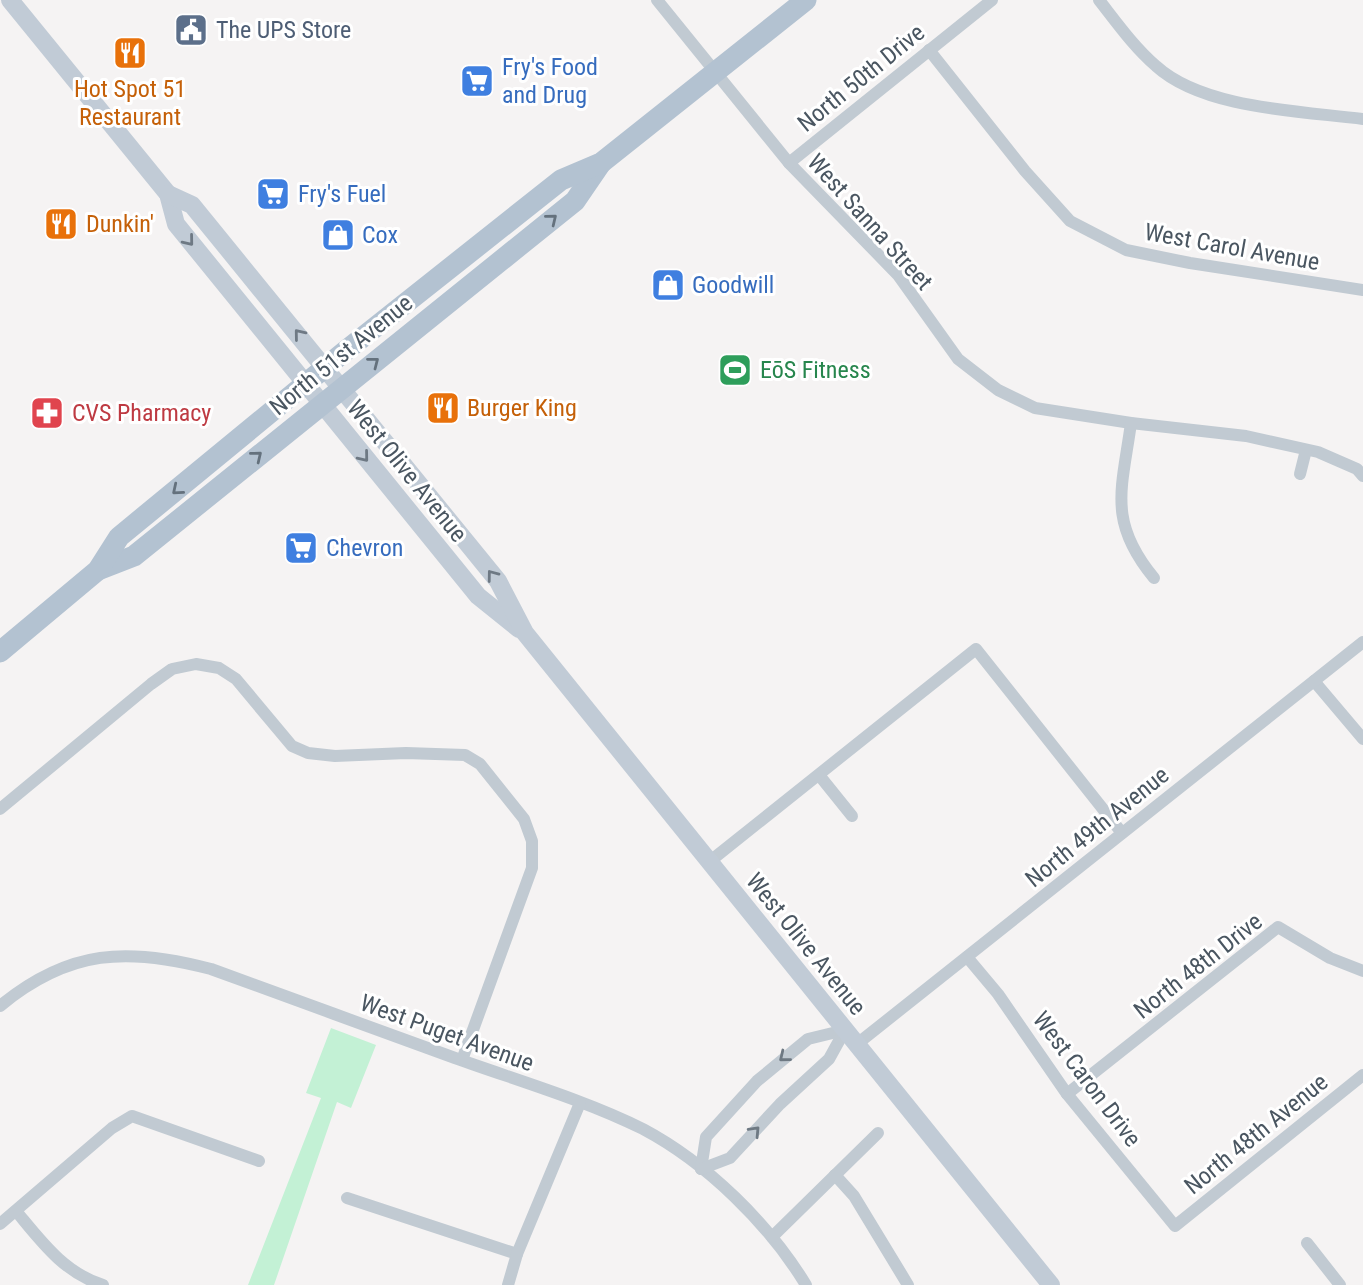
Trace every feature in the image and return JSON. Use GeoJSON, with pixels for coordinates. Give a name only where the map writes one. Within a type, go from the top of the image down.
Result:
{"type":"FeatureCollection","features":[{"type":"Feature","properties":{"kind":"main road","name":"West Olive Avenue"},"geometry":{"type":"LineString","coordinates":[[10,0],[168,194],[176,224],[321,404],[478,596],[525,633]]}},
{"type":"Feature","properties":{"kind":"main road","name":"North 51st Avenue"},"geometry":{"type":"LineString","coordinates":[[0,652],[98,570],[120,537],[326,367],[561,180],[601,163],[806,0]]}},
{"type":"Feature","properties":{"kind":"main road","name":"North 51st Avenue"},"geometry":{"type":"LineString","coordinates":[[98,570],[134,556],[575,201],[601,163]]}},
{"type":"Feature","properties":{"kind":"main road","name":"West Olive Avenue"},"geometry":{"type":"LineString","coordinates":[[168,194],[192,205],[326,367],[498,581],[525,633],[1051,1285]]}},
{"type":"Feature","properties":{"kind":"street","name":"West Sanna Street"},"geometry":{"type":"LineString","coordinates":[[657,0],[789,163],[898,275],[958,359],[999,390],[1035,408],[1131,423],[1246,436],[1318,452],[1357,470],[1363,476]]}},
{"type":"Feature","properties":{"kind":"street","name":"North 50th Drive"},"geometry":{"type":"LineString","coordinates":[[789,163],[992,0]]}},
{"type":"Feature","properties":{"kind":"street"},"geometry":{"type":"LineString","coordinates":[[1099,0],[1157,68],[1195,90],[1255,105],[1363,120]]}},
{"type":"Feature","properties":{"kind":"street","name":"West Carol Avenue"},"geometry":{"type":"LineString","coordinates":[[929,50],[1025,171],[1070,221],[1126,250],[1190,263],[1363,290]]}},
{"type":"Feature","properties":{"kind":"street"},"geometry":{"type":"LineString","coordinates":[[1131,423],[1121,503],[1123,526],[1132,549],[1154,578]]}},
{"type":"Feature","properties":{"kind":"street"},"geometry":{"type":"LineString","coordinates":[[1300,474],[1306,450]]}},
{"type":"Feature","properties":{"kind":"street","name":"North 49th Avenue"},"geometry":{"type":"LineString","coordinates":[[851,1037],[808,1039],[757,1081],[706,1137],[701,1169],[730,1158],[780,1104],[851,1037],[967,957],[1363,642]]}},
{"type":"Feature","properties":{"kind":"street"},"geometry":{"type":"LineString","coordinates":[[709,862],[976,649],[1122,833]]}},
{"type":"Feature","properties":{"kind":"street"},"geometry":{"type":"LineString","coordinates":[[0,809],[172,669],[196,664],[219,668],[236,679],[292,746],[308,753],[335,756],[417,753],[465,755],[480,764],[524,819],[532,841],[532,868],[462,1060]]}},
{"type":"Feature","properties":{"kind":"street"},"geometry":{"type":"LineString","coordinates":[[1314,681],[1363,739]]}},
{"type":"Feature","properties":{"kind":"street"},"geometry":{"type":"LineString","coordinates":[[819,775],[852,816]]}},
{"type":"Feature","properties":{"kind":"street","name":"North 48th Drive"},"geometry":{"type":"LineString","coordinates":[[1067,1094],[1278,927],[1329,958],[1363,971]]}},
{"type":"Feature","properties":{"kind":"street","name":"West Puget Avenue"},"geometry":{"type":"LineString","coordinates":[[0,1006],[45,975],[85,960],[122,954],[170,958],[211,968],[580,1103],[643,1129],[701,1169]]}},
{"type":"Feature","properties":{"kind":"street","name":"West Caron Drive"},"geometry":{"type":"LineString","coordinates":[[967,957],[998,994],[1067,1094],[1175,1226]]}},
{"type":"Feature","properties":{"kind":"street","name":"North 48th Avenue"},"geometry":{"type":"LineString","coordinates":[[1175,1226],[1363,1075]]}},
{"type":"Feature","properties":{"kind":"street"},"geometry":{"type":"LineString","coordinates":[[508,1285],[517,1254],[580,1103]]}},
{"type":"Feature","properties":{"kind":"street"},"geometry":{"type":"LineString","coordinates":[[0,1224],[112,1128],[132,1116],[259,1161]]}},
{"type":"Feature","properties":{"kind":"street"},"geometry":{"type":"LineString","coordinates":[[772,1237],[878,1133]]}},
{"type":"Feature","properties":{"kind":"street"},"geometry":{"type":"LineString","coordinates":[[701,1169],[729,1192],[772,1237],[806,1285]]}},
{"type":"Feature","properties":{"kind":"street"},"geometry":{"type":"LineString","coordinates":[[835,1175],[854,1196],[908,1285]]}},
{"type":"Feature","properties":{"kind":"street"},"geometry":{"type":"LineString","coordinates":[[347,1198],[517,1254]]}},
{"type":"Feature","properties":{"kind":"street"},"geometry":{"type":"LineString","coordinates":[[16,1211],[55,1257],[89,1281],[103,1285]]}},
{"type":"Feature","properties":{"kind":"street"},"geometry":{"type":"LineString","coordinates":[[1307,1243],[1336,1284]]}},
{"type":"Feature","properties":{"kind":"green space"},"geometry":{"type":"Polygon","coordinates":[[[331,1028],[376,1045],[351,1108],[337,1102],[274,1285],[248,1285],[321,1098],[306,1093],[331,1028]]]}},
{"type":"Feature","properties":{"kind":"place","name":"The UPS Store"},"geometry":{"type":"Point","coordinates":[191,30]}},
{"type":"Feature","properties":{"kind":"place","name":"Hot Spot 51 Restaurant"},"geometry":{"type":"Point","coordinates":[130,53]}},
{"type":"Feature","properties":{"kind":"place","name":"Fry's Food and Drug"},"geometry":{"type":"Point","coordinates":[477,81]}},
{"type":"Feature","properties":{"kind":"place","name":"Fry's Fuel"},"geometry":{"type":"Point","coordinates":[273,194]}},
{"type":"Feature","properties":{"kind":"place","name":"Dunkin'"},"geometry":{"type":"Point","coordinates":[61,224]}},
{"type":"Feature","properties":{"kind":"place","name":"Cox"},"geometry":{"type":"Point","coordinates":[338,235]}},
{"type":"Feature","properties":{"kind":"place","name":"Goodwill"},"geometry":{"type":"Point","coordinates":[668,285]}},
{"type":"Feature","properties":{"kind":"place","name":"EōS Fitness"},"geometry":{"type":"Point","coordinates":[735,370]}},
{"type":"Feature","properties":{"kind":"place","name":"Burger King"},"geometry":{"type":"Point","coordinates":[443,408]}},
{"type":"Feature","properties":{"kind":"place","name":"CVS Pharmacy"},"geometry":{"type":"Point","coordinates":[47,413]}},
{"type":"Feature","properties":{"kind":"place","name":"Chevron"},"geometry":{"type":"Point","coordinates":[301,548]}}]}
